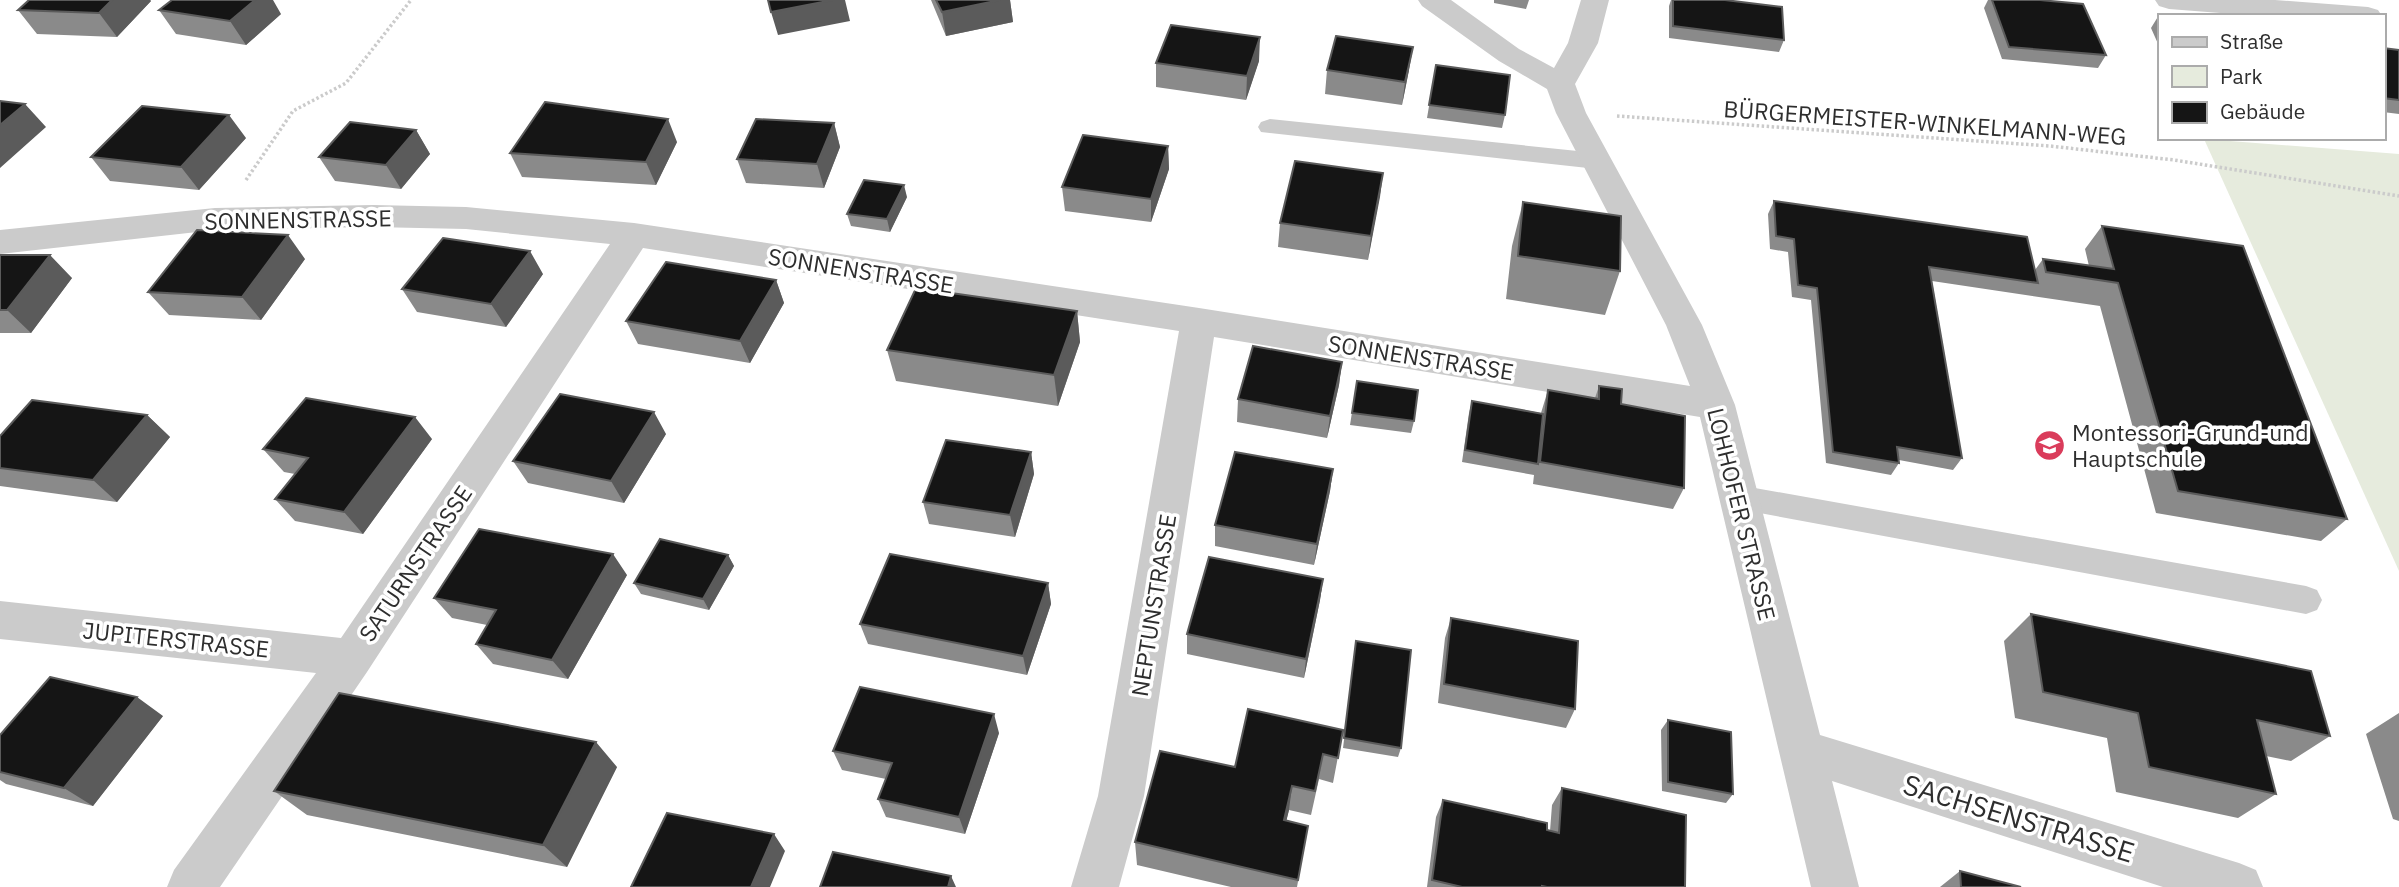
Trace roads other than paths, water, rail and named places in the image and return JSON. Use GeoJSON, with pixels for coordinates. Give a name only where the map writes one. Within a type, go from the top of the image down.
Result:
{"type":"FeatureCollection","features":[{"type":"Feature","properties":{"kind":"street"},"geometry":{"type":"LineString","coordinates":[[1433,0],[1565,98],[1595,0]]}},
{"type":"Feature","properties":{"kind":"street"},"geometry":{"type":"LineString","coordinates":[[2169,0],[2344,14]]}},
{"type":"Feature","properties":{"kind":"street","name":"LOHHOFER STRASSE"},"geometry":{"type":"LineString","coordinates":[[1565,98],[1684,325],[1716,405],[1835,887]]}},
{"type":"Feature","properties":{"kind":"street","name":"SONNENSTRASSE"},"geometry":{"type":"LineString","coordinates":[[0,242],[215,219],[373,216],[466,218],[634,235],[1199,321],[1716,405]]}},
{"type":"Feature","properties":{"kind":"street","name":"SATURNSTRASSE"},"geometry":{"type":"LineString","coordinates":[[191,887],[352,658],[634,235]]}},
{"type":"Feature","properties":{"kind":"street","name":"NEPTUNSTRASSE"},"geometry":{"type":"LineString","coordinates":[[1095,887],[1121,796],[1199,321]]}},
{"type":"Feature","properties":{"kind":"street","name":"JUPITERSTRASSE"},"geometry":{"type":"LineString","coordinates":[[0,620],[352,658]]}},
{"type":"Feature","properties":{"kind":"street","name":"SACHSENSTRASSE"},"geometry":{"type":"LineString","coordinates":[[1800,750],[2239,887]]}},
{"type":"Feature","properties":{"kind":"lane"},"geometry":{"type":"LineString","coordinates":[[1270,127],[1597,161]]}},
{"type":"Feature","properties":{"kind":"lane"},"geometry":{"type":"LineString","coordinates":[[1738,497],[2306,600]]}},
{"type":"Feature","properties":{"kind":"place","name":"Montessori-Grund-und Hauptschule"},"geometry":{"type":"Point","coordinates":[2049,445]}}]}
